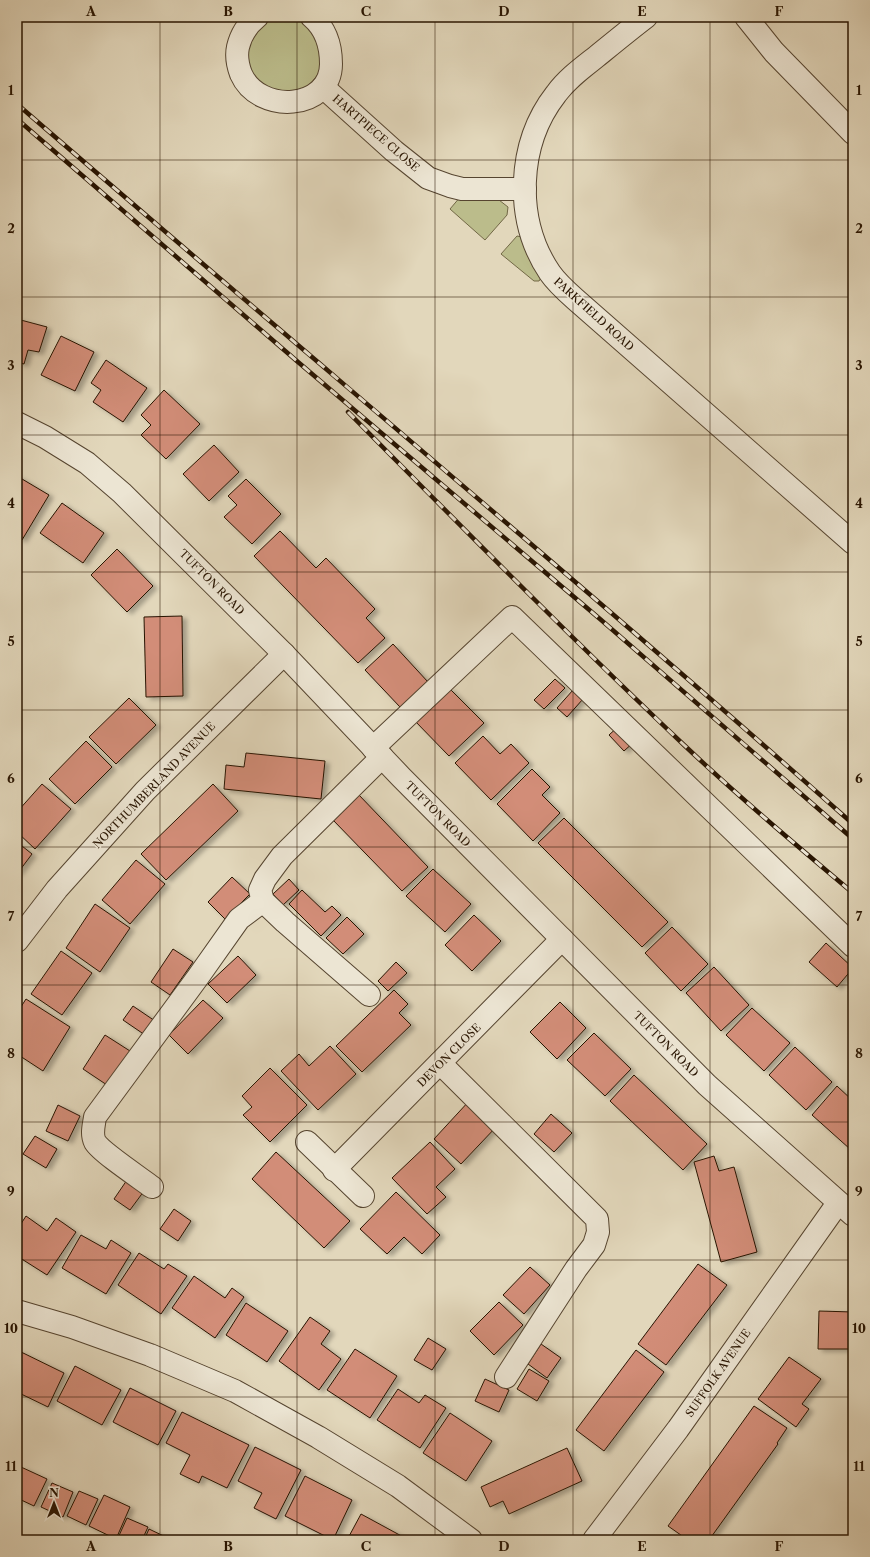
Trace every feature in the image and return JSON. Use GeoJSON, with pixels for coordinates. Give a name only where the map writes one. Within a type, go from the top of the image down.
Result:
{"type":"FeatureCollection","features":[{"type":"Feature","properties":{"kind":"street","name":"HARTPIECE CLOSE"},"geometry":{"type":"LineString","coordinates":[[257,17],[245,29],[239,44],[237,54],[238,64],[243,77],[254,92],[270,100],[288,102],[302,100],[310,96],[323,87],[329,76],[331,67],[331,52],[326,34],[312,17]]}},
{"type":"Feature","properties":{"kind":"street","name":"PARKFIELD ROAD"},"geometry":{"type":"LineString","coordinates":[[646,17],[571,77],[547,106],[535,130],[528,154],[525,173],[526,211],[531,233],[544,263],[554,279],[853,543]]}},
{"type":"Feature","properties":{"kind":"street"},"geometry":{"type":"LineString","coordinates":[[746,17],[774,52],[853,133]]}},
{"type":"Feature","properties":{"kind":"street","name":"HARTPIECE CLOSE"},"geometry":{"type":"LineString","coordinates":[[323,87],[428,178],[450,186],[462,188],[525,189]]}},
{"type":"Feature","properties":{"kind":"street","name":"TUFTON ROAD"},"geometry":{"type":"LineString","coordinates":[[17,423],[45,437],[87,463],[122,493],[284,654],[377,753],[707,1085],[846,1209]]}},
{"type":"Feature","properties":{"kind":"street"},"geometry":{"type":"LineString","coordinates":[[369,995],[263,901],[260,890],[265,879],[282,856],[377,753],[512,617],[853,946]]}},
{"type":"Feature","properties":{"kind":"street","name":"NORTHUMBERLAND AVENUE"},"geometry":{"type":"LineString","coordinates":[[17,941],[57,889],[145,791],[284,654]]}},
{"type":"Feature","properties":{"kind":"street"},"geometry":{"type":"LineString","coordinates":[[152,1187],[102,1150],[95,1142],[92,1132],[95,1117],[239,919],[263,901]]}},
{"type":"Feature","properties":{"kind":"street","name":"DEVON CLOSE"},"geometry":{"type":"LineString","coordinates":[[334,1170],[562,939]]}},
{"type":"Feature","properties":{"kind":"street"},"geometry":{"type":"LineString","coordinates":[[440,1064],[597,1219],[598,1232],[594,1245],[576,1269],[506,1377]]}},
{"type":"Feature","properties":{"kind":"street"},"geometry":{"type":"LineString","coordinates":[[306,1142],[363,1196]]}},
{"type":"Feature","properties":{"kind":"street","name":"SUFFOLK AVENUE"},"geometry":{"type":"LineString","coordinates":[[594,1540],[846,1209]]}},
{"type":"Feature","properties":{"kind":"street"},"geometry":{"type":"LineString","coordinates":[[17,1311],[72,1327],[150,1355],[235,1391],[318,1436],[398,1486],[471,1540]]}},
{"type":"Feature","properties":{"kind":"green space"},"geometry":{"type":"Polygon","coordinates":[[[285,17],[299,20],[312,28],[320,41],[323,55],[320,69],[312,82],[299,90],[285,93],[271,90],[258,82],[250,69],[247,55],[250,41],[258,28],[271,20],[285,17]]]}},
{"type":"Feature","properties":{"kind":"green space"},"geometry":{"type":"Polygon","coordinates":[[[461,196],[499,200],[508,207],[507,215],[485,240],[450,209],[461,196]]]}},
{"type":"Feature","properties":{"kind":"green space"},"geometry":{"type":"Polygon","coordinates":[[[517,236],[522,237],[541,278],[539,281],[534,281],[501,254],[517,236]]]}},
{"type":"Feature","properties":{"kind":"building"},"geometry":{"type":"Polygon","coordinates":[[[17,319],[47,327],[39,352],[28,350],[24,364],[17,362],[17,319]]]}},
{"type":"Feature","properties":{"kind":"building"},"geometry":{"type":"Polygon","coordinates":[[[61,336],[94,352],[75,391],[41,375],[61,336]]]}},
{"type":"Feature","properties":{"kind":"building"},"geometry":{"type":"Polygon","coordinates":[[[106,360],[147,388],[123,422],[93,402],[101,390],[91,383],[106,360]]]}},
{"type":"Feature","properties":{"kind":"building"},"geometry":{"type":"Polygon","coordinates":[[[164,390],[200,424],[166,459],[141,435],[151,425],[141,415],[164,390]]]}},
{"type":"Feature","properties":{"kind":"building"},"geometry":{"type":"Polygon","coordinates":[[[214,445],[239,472],[209,501],[183,474],[214,445]]]}},
{"type":"Feature","properties":{"kind":"building"},"geometry":{"type":"Polygon","coordinates":[[[17,476],[49,495],[22,540],[17,537],[17,476]]]}},
{"type":"Feature","properties":{"kind":"building"},"geometry":{"type":"Polygon","coordinates":[[[246,479],[281,514],[252,544],[224,517],[237,505],[228,496],[246,479]]]}},
{"type":"Feature","properties":{"kind":"building"},"geometry":{"type":"Polygon","coordinates":[[[62,503],[104,533],[83,563],[40,533],[62,503]]]}},
{"type":"Feature","properties":{"kind":"building"},"geometry":{"type":"Polygon","coordinates":[[[280,531],[316,568],[326,558],[375,609],[366,618],[385,638],[358,663],[254,556],[280,531]]]}},
{"type":"Feature","properties":{"kind":"building"},"geometry":{"type":"Polygon","coordinates":[[[117,549],[153,586],[127,612],[91,575],[117,549]]]}},
{"type":"Feature","properties":{"kind":"building"},"geometry":{"type":"Polygon","coordinates":[[[182,616],[183,696],[146,697],[144,617],[182,616]]]}},
{"type":"Feature","properties":{"kind":"building"},"geometry":{"type":"Polygon","coordinates":[[[393,644],[428,682],[400,707],[365,670],[393,644]]]}},
{"type":"Feature","properties":{"kind":"building"},"geometry":{"type":"Polygon","coordinates":[[[555,679],[565,688],[544,709],[534,700],[555,679]]]}},
{"type":"Feature","properties":{"kind":"building"},"geometry":{"type":"Polygon","coordinates":[[[448,687],[484,723],[449,756],[414,720],[448,687]]]}},
{"type":"Feature","properties":{"kind":"building"},"geometry":{"type":"Polygon","coordinates":[[[573,690],[583,699],[567,717],[557,708],[573,690]]]}},
{"type":"Feature","properties":{"kind":"building"},"geometry":{"type":"Polygon","coordinates":[[[129,698],[156,725],[116,764],[89,737],[129,698]]]}},
{"type":"Feature","properties":{"kind":"building"},"geometry":{"type":"Polygon","coordinates":[[[620,725],[635,741],[624,751],[609,735],[620,725]]]}},
{"type":"Feature","properties":{"kind":"building"},"geometry":{"type":"Polygon","coordinates":[[[483,736],[500,754],[511,744],[529,763],[491,800],[455,763],[483,736]]]}},
{"type":"Feature","properties":{"kind":"building"},"geometry":{"type":"Polygon","coordinates":[[[86,741],[112,767],[75,804],[49,779],[86,741]]]}},
{"type":"Feature","properties":{"kind":"building"},"geometry":{"type":"Polygon","coordinates":[[[246,753],[325,761],[321,799],[224,789],[226,765],[244,767],[246,753]]]}},
{"type":"Feature","properties":{"kind":"building"},"geometry":{"type":"Polygon","coordinates":[[[532,769],[550,787],[542,795],[560,813],[533,841],[497,804],[532,769]]]}},
{"type":"Feature","properties":{"kind":"building"},"geometry":{"type":"Polygon","coordinates":[[[42,784],[71,809],[35,849],[17,832],[17,812],[42,784]]]}},
{"type":"Feature","properties":{"kind":"building"},"geometry":{"type":"Polygon","coordinates":[[[213,784],[238,811],[166,880],[141,854],[213,784]]]}},
{"type":"Feature","properties":{"kind":"building"},"geometry":{"type":"Polygon","coordinates":[[[358,794],[428,867],[402,891],[332,819],[358,794]]]}},
{"type":"Feature","properties":{"kind":"building"},"geometry":{"type":"Polygon","coordinates":[[[564,818],[668,922],[642,947],[538,843],[564,818]]]}},
{"type":"Feature","properties":{"kind":"building"},"geometry":{"type":"Polygon","coordinates":[[[17,842],[32,854],[17,874],[17,842]]]}},
{"type":"Feature","properties":{"kind":"building"},"geometry":{"type":"Polygon","coordinates":[[[136,860],[165,884],[130,924],[102,900],[136,860]]]}},
{"type":"Feature","properties":{"kind":"building"},"geometry":{"type":"Polygon","coordinates":[[[433,869],[471,904],[445,932],[406,896],[433,869]]]}},
{"type":"Feature","properties":{"kind":"building"},"geometry":{"type":"Polygon","coordinates":[[[232,877],[250,894],[225,919],[208,902],[232,877]]]}},
{"type":"Feature","properties":{"kind":"building"},"geometry":{"type":"Polygon","coordinates":[[[289,879],[299,890],[283,905],[273,894],[289,879]]]}},
{"type":"Feature","properties":{"kind":"building"},"geometry":{"type":"Polygon","coordinates":[[[302,890],[325,912],[332,906],[341,915],[321,936],[289,904],[302,890]]]}},
{"type":"Feature","properties":{"kind":"building"},"geometry":{"type":"Polygon","coordinates":[[[95,904],[130,928],[100,972],[66,948],[95,904]]]}},
{"type":"Feature","properties":{"kind":"building"},"geometry":{"type":"Polygon","coordinates":[[[474,915],[501,941],[472,971],[445,945],[474,915]]]}},
{"type":"Feature","properties":{"kind":"building"},"geometry":{"type":"Polygon","coordinates":[[[347,917],[364,934],[343,954],[326,938],[347,917]]]}},
{"type":"Feature","properties":{"kind":"building"},"geometry":{"type":"Polygon","coordinates":[[[672,927],[708,964],[681,991],[645,953],[672,927]]]}},
{"type":"Feature","properties":{"kind":"building"},"geometry":{"type":"Polygon","coordinates":[[[826,943],[853,968],[837,987],[809,962],[826,943]]]}},
{"type":"Feature","properties":{"kind":"building"},"geometry":{"type":"Polygon","coordinates":[[[173,949],[193,962],[170,995],[151,982],[173,949]]]}},
{"type":"Feature","properties":{"kind":"building"},"geometry":{"type":"Polygon","coordinates":[[[61,951],[92,973],[62,1015],[31,994],[61,951]]]}},
{"type":"Feature","properties":{"kind":"building"},"geometry":{"type":"Polygon","coordinates":[[[238,956],[256,975],[227,1003],[208,984],[238,956]]]}},
{"type":"Feature","properties":{"kind":"building"},"geometry":{"type":"Polygon","coordinates":[[[396,962],[407,973],[388,991],[378,981],[396,962]]]}},
{"type":"Feature","properties":{"kind":"building"},"geometry":{"type":"Polygon","coordinates":[[[714,967],[749,1005],[721,1031],[686,993],[714,967]]]}},
{"type":"Feature","properties":{"kind":"building"},"geometry":{"type":"Polygon","coordinates":[[[394,990],[408,1004],[399,1013],[411,1025],[362,1072],[336,1046],[394,990]]]}},
{"type":"Feature","properties":{"kind":"building"},"geometry":{"type":"Polygon","coordinates":[[[26,999],[70,1027],[43,1071],[17,1054],[17,1013],[26,999]]]}},
{"type":"Feature","properties":{"kind":"building"},"geometry":{"type":"Polygon","coordinates":[[[203,1000],[223,1018],[188,1054],[169,1035],[203,1000]]]}},
{"type":"Feature","properties":{"kind":"building"},"geometry":{"type":"Polygon","coordinates":[[[560,1002],[586,1028],[557,1059],[530,1032],[560,1002]]]}},
{"type":"Feature","properties":{"kind":"building"},"geometry":{"type":"Polygon","coordinates":[[[133,1006],[155,1021],[145,1035],[123,1020],[133,1006]]]}},
{"type":"Feature","properties":{"kind":"building"},"geometry":{"type":"Polygon","coordinates":[[[752,1008],[790,1043],[764,1071],[726,1035],[752,1008]]]}},
{"type":"Feature","properties":{"kind":"building"},"geometry":{"type":"Polygon","coordinates":[[[594,1033],[631,1069],[605,1096],[567,1060],[594,1033]]]}},
{"type":"Feature","properties":{"kind":"building"},"geometry":{"type":"Polygon","coordinates":[[[105,1035],[130,1051],[107,1085],[83,1069],[105,1035]]]}},
{"type":"Feature","properties":{"kind":"building"},"geometry":{"type":"Polygon","coordinates":[[[330,1046],[356,1074],[318,1110],[281,1071],[299,1054],[309,1066],[330,1046]]]}},
{"type":"Feature","properties":{"kind":"building"},"geometry":{"type":"Polygon","coordinates":[[[795,1047],[832,1082],[806,1110],[769,1075],[795,1047]]]}},
{"type":"Feature","properties":{"kind":"building"},"geometry":{"type":"Polygon","coordinates":[[[270,1068],[307,1105],[270,1142],[243,1115],[252,1107],[242,1096],[270,1068]]]}},
{"type":"Feature","properties":{"kind":"building"},"geometry":{"type":"Polygon","coordinates":[[[634,1075],[707,1144],[683,1170],[610,1101],[634,1075]]]}},
{"type":"Feature","properties":{"kind":"building"},"geometry":{"type":"Polygon","coordinates":[[[837,1086],[853,1101],[853,1147],[850,1149],[812,1115],[837,1086]]]}},
{"type":"Feature","properties":{"kind":"building"},"geometry":{"type":"Polygon","coordinates":[[[470,1100],[497,1126],[461,1164],[434,1139],[470,1100]]]}},
{"type":"Feature","properties":{"kind":"building"},"geometry":{"type":"Polygon","coordinates":[[[58,1105],[80,1116],[68,1141],[46,1131],[58,1105]]]}},
{"type":"Feature","properties":{"kind":"building"},"geometry":{"type":"Polygon","coordinates":[[[551,1114],[572,1133],[554,1152],[534,1134],[551,1114]]]}},
{"type":"Feature","properties":{"kind":"building"},"geometry":{"type":"Polygon","coordinates":[[[35,1136],[57,1149],[46,1168],[23,1154],[35,1136]]]}},
{"type":"Feature","properties":{"kind":"building"},"geometry":{"type":"Polygon","coordinates":[[[430,1142],[455,1169],[436,1187],[446,1197],[427,1214],[392,1178],[430,1142]]]}},
{"type":"Feature","properties":{"kind":"building"},"geometry":{"type":"Polygon","coordinates":[[[276,1152],[350,1221],[324,1248],[252,1179],[276,1152]]]}},
{"type":"Feature","properties":{"kind":"building"},"geometry":{"type":"Polygon","coordinates":[[[714,1156],[719,1171],[734,1167],[757,1252],[721,1262],[694,1162],[714,1156]]]}},
{"type":"Feature","properties":{"kind":"building"},"geometry":{"type":"Polygon","coordinates":[[[127,1180],[144,1191],[130,1210],[114,1199],[127,1180]]]}},
{"type":"Feature","properties":{"kind":"building"},"geometry":{"type":"Polygon","coordinates":[[[396,1192],[440,1235],[422,1254],[404,1237],[387,1254],[360,1229],[396,1192]]]}},
{"type":"Feature","properties":{"kind":"building"},"geometry":{"type":"Polygon","coordinates":[[[174,1209],[191,1221],[178,1241],[160,1229],[174,1209]]]}},
{"type":"Feature","properties":{"kind":"building"},"geometry":{"type":"Polygon","coordinates":[[[26,1216],[47,1231],[56,1218],[76,1232],[47,1275],[17,1256],[17,1230],[26,1216]]]}},
{"type":"Feature","properties":{"kind":"building"},"geometry":{"type":"Polygon","coordinates":[[[81,1235],[106,1249],[111,1240],[131,1253],[106,1294],[62,1268],[81,1235]]]}},
{"type":"Feature","properties":{"kind":"building"},"geometry":{"type":"Polygon","coordinates":[[[139,1253],[164,1269],[168,1264],[187,1276],[161,1314],[118,1285],[139,1253]]]}},
{"type":"Feature","properties":{"kind":"building"},"geometry":{"type":"Polygon","coordinates":[[[698,1264],[727,1285],[666,1365],[638,1344],[698,1264]]]}},
{"type":"Feature","properties":{"kind":"building"},"geometry":{"type":"Polygon","coordinates":[[[530,1267],[550,1285],[524,1314],[503,1295],[530,1267]]]}},
{"type":"Feature","properties":{"kind":"building"},"geometry":{"type":"Polygon","coordinates":[[[194,1276],[225,1298],[232,1288],[244,1297],[215,1338],[172,1308],[194,1276]]]}},
{"type":"Feature","properties":{"kind":"building"},"geometry":{"type":"Polygon","coordinates":[[[499,1302],[523,1325],[494,1355],[470,1331],[499,1302]]]}},
{"type":"Feature","properties":{"kind":"building"},"geometry":{"type":"Polygon","coordinates":[[[246,1303],[288,1331],[267,1362],[226,1335],[246,1303]]]}},
{"type":"Feature","properties":{"kind":"building"},"geometry":{"type":"Polygon","coordinates":[[[819,1311],[853,1312],[853,1349],[818,1349],[819,1311]]]}},
{"type":"Feature","properties":{"kind":"building"},"geometry":{"type":"Polygon","coordinates":[[[310,1317],[330,1331],[321,1344],[341,1359],[319,1390],[279,1361],[310,1317]]]}},
{"type":"Feature","properties":{"kind":"building"},"geometry":{"type":"Polygon","coordinates":[[[428,1338],[446,1349],[432,1370],[414,1360],[428,1338]]]}},
{"type":"Feature","properties":{"kind":"building"},"geometry":{"type":"Polygon","coordinates":[[[541,1344],[561,1358],[547,1378],[528,1364],[541,1344]]]}},
{"type":"Feature","properties":{"kind":"building"},"geometry":{"type":"Polygon","coordinates":[[[355,1349],[397,1376],[370,1418],[327,1390],[355,1349]]]}},
{"type":"Feature","properties":{"kind":"building"},"geometry":{"type":"Polygon","coordinates":[[[17,1350],[64,1373],[48,1407],[17,1392],[17,1350]]]}},
{"type":"Feature","properties":{"kind":"building"},"geometry":{"type":"Polygon","coordinates":[[[636,1350],[664,1372],[604,1451],[576,1430],[636,1350]]]}},
{"type":"Feature","properties":{"kind":"building"},"geometry":{"type":"Polygon","coordinates":[[[789,1357],[821,1379],[802,1404],[809,1409],[796,1427],[758,1399],[789,1357]]]}},
{"type":"Feature","properties":{"kind":"building"},"geometry":{"type":"Polygon","coordinates":[[[75,1366],[121,1390],[102,1425],[57,1401],[75,1366]]]}},
{"type":"Feature","properties":{"kind":"building"},"geometry":{"type":"Polygon","coordinates":[[[529,1369],[549,1381],[537,1401],[517,1389],[529,1369]]]}},
{"type":"Feature","properties":{"kind":"building"},"geometry":{"type":"Polygon","coordinates":[[[485,1379],[509,1390],[499,1412],[475,1401],[485,1379]]]}},
{"type":"Feature","properties":{"kind":"building"},"geometry":{"type":"Polygon","coordinates":[[[130,1388],[176,1411],[158,1445],[113,1422],[130,1388]]]}},
{"type":"Feature","properties":{"kind":"building"},"geometry":{"type":"Polygon","coordinates":[[[398,1389],[419,1403],[425,1395],[446,1408],[420,1448],[377,1420],[398,1389]]]}},
{"type":"Feature","properties":{"kind":"building"},"geometry":{"type":"Polygon","coordinates":[[[754,1406],[787,1428],[777,1443],[778,1444],[709,1540],[688,1540],[668,1526],[754,1406]]]}},
{"type":"Feature","properties":{"kind":"building"},"geometry":{"type":"Polygon","coordinates":[[[182,1412],[249,1445],[227,1488],[202,1476],[199,1483],[180,1474],[190,1455],[166,1443],[182,1412]]]}},
{"type":"Feature","properties":{"kind":"building"},"geometry":{"type":"Polygon","coordinates":[[[450,1413],[492,1441],[466,1481],[423,1453],[450,1413]]]}},
{"type":"Feature","properties":{"kind":"building"},"geometry":{"type":"Polygon","coordinates":[[[255,1447],[301,1470],[276,1519],[254,1508],[262,1493],[238,1481],[255,1447]]]}},
{"type":"Feature","properties":{"kind":"building"},"geometry":{"type":"Polygon","coordinates":[[[567,1448],[582,1481],[509,1514],[503,1501],[490,1507],[481,1487],[567,1448]]]}},
{"type":"Feature","properties":{"kind":"building"},"geometry":{"type":"Polygon","coordinates":[[[21,1467],[47,1479],[34,1506],[17,1498],[17,1476],[21,1467]]]}},
{"type":"Feature","properties":{"kind":"building"},"geometry":{"type":"Polygon","coordinates":[[[305,1476],[352,1500],[333,1540],[285,1516],[305,1476]]]}},
{"type":"Feature","properties":{"kind":"building"},"geometry":{"type":"Polygon","coordinates":[[[52,1483],[73,1492],[63,1517],[41,1507],[52,1483]]]}},
{"type":"Feature","properties":{"kind":"building"},"geometry":{"type":"Polygon","coordinates":[[[79,1491],[98,1499],[86,1525],[67,1516],[79,1491]]]}},
{"type":"Feature","properties":{"kind":"building"},"geometry":{"type":"Polygon","coordinates":[[[104,1495],[130,1507],[116,1539],[89,1526],[104,1495]]]}},
{"type":"Feature","properties":{"kind":"building"},"geometry":{"type":"Polygon","coordinates":[[[361,1514],[407,1539],[407,1540],[347,1540],[361,1514]]]}},
{"type":"Feature","properties":{"kind":"building"},"geometry":{"type":"Polygon","coordinates":[[[127,1518],[148,1527],[142,1540],[117,1540],[127,1518]]]}},
{"type":"Feature","properties":{"kind":"building"},"geometry":{"type":"Polygon","coordinates":[[[149,1529],[172,1540],[144,1540],[149,1529]]]}},
{"type":"Feature","properties":{"kind":"railway"},"geometry":{"type":"LineString","coordinates":[[17,104],[645,642],[853,824]]}},
{"type":"Feature","properties":{"kind":"railway"},"geometry":{"type":"LineString","coordinates":[[17,119],[298,362],[600,619],[853,839]]}},
{"type":"Feature","properties":{"kind":"railway"},"geometry":{"type":"LineString","coordinates":[[348,412],[557,622],[684,745],[789,839],[853,893]]}}]}
